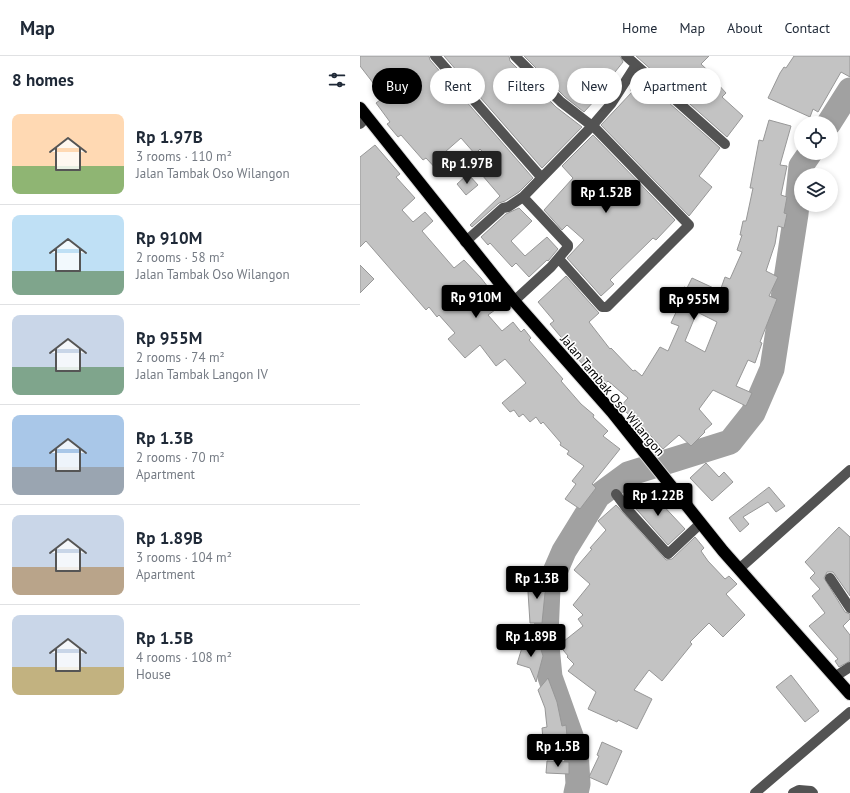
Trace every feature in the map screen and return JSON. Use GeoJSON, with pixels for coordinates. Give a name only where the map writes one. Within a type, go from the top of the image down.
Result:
{"type":"FeatureCollection","features":[{"type":"Feature","properties":{"kind":"highway","name":"Jalan Tambak Oso Wilangon"},"geometry":{"type":"LineString","coordinates":[[362,117],[514,301],[612,412],[739,569],[850,692]]}},
{"type":"Feature","properties":{"kind":"street"},"geometry":{"type":"LineString","coordinates":[[435,56],[541,177]]}},
{"type":"Feature","properties":{"kind":"street"},"geometry":{"type":"LineString","coordinates":[[515,56],[561,102],[592,126],[689,225],[607,307],[602,306],[559,259]]}},
{"type":"Feature","properties":{"kind":"street"},"geometry":{"type":"LineString","coordinates":[[626,56],[725,144]]}},
{"type":"Feature","properties":{"kind":"street"},"geometry":{"type":"LineString","coordinates":[[465,242],[503,208],[508,207],[523,197],[592,126],[611,104],[636,65]]}},
{"type":"Feature","properties":{"kind":"street"},"geometry":{"type":"LineString","coordinates":[[514,301],[559,259],[568,247],[568,245],[523,197]]}},
{"type":"Feature","properties":{"kind":"street"},"geometry":{"type":"LineString","coordinates":[[739,569],[850,470]]}},
{"type":"Feature","properties":{"kind":"street"},"geometry":{"type":"LineString","coordinates":[[616,494],[627,509],[668,554],[701,523]]}},
{"type":"Feature","properties":{"kind":"street"},"geometry":{"type":"LineString","coordinates":[[830,578],[850,608]]}},
{"type":"Feature","properties":{"kind":"street"},"geometry":{"type":"LineString","coordinates":[[836,676],[850,667]]}},
{"type":"Feature","properties":{"kind":"street"},"geometry":{"type":"LineString","coordinates":[[755,793],[850,712]]}},
{"type":"Feature","properties":{"kind":"street"},"geometry":{"type":"LineString","coordinates":[[793,793],[799,790],[811,790],[813,793]]}},
{"type":"Feature","properties":{"kind":"building"},"geometry":{"type":"Polygon","coordinates":[[[360,56],[429,56],[430,60],[437,68],[430,68],[430,104],[468,104],[533,178],[519,192],[499,203],[472,227],[470,225],[500,196],[482,175],[494,164],[480,149],[475,154],[461,138],[445,152],[453,161],[440,173],[426,158],[423,160],[401,135],[398,137],[387,124],[390,122],[377,104],[422,104],[422,68],[372,68],[372,82],[360,66],[360,56]]]}},
{"type":"Feature","properties":{"kind":"building"},"geometry":{"type":"Polygon","coordinates":[[[444,56],[509,56],[510,61],[517,68],[493,68],[493,104],[553,104],[582,127],[542,168],[485,103],[485,68],[454,68],[444,56]]]}},
{"type":"Feature","properties":{"kind":"building"},"geometry":{"type":"Polygon","coordinates":[[[524,56],[620,56],[623,62],[618,68],[567,68],[567,99],[559,91],[559,68],[536,68],[524,56]]]}},
{"type":"Feature","properties":{"kind":"building"},"geometry":{"type":"Polygon","coordinates":[[[636,56],[709,56],[701,64],[705,68],[649,68],[636,56]]]}},
{"type":"Feature","properties":{"kind":"building"},"geometry":{"type":"Polygon","coordinates":[[[794,56],[850,56],[850,77],[841,72],[818,112],[813,109],[810,116],[768,98],[780,73],[784,67],[786,68],[794,56]]]}},
{"type":"Feature","properties":{"kind":"building"},"geometry":{"type":"Polygon","coordinates":[[[721,87],[726,93],[722,97],[743,116],[727,137],[690,104],[721,104],[721,87]]]}},
{"type":"Feature","properties":{"kind":"building"},"geometry":{"type":"Polygon","coordinates":[[[630,94],[630,104],[670,104],[720,148],[699,176],[712,187],[689,216],[601,125],[630,94]]]}},
{"type":"Feature","properties":{"kind":"building"},"geometry":{"type":"Polygon","coordinates":[[[574,104],[591,104],[584,112],[574,104]]]}},
{"type":"Feature","properties":{"kind":"building"},"geometry":{"type":"Polygon","coordinates":[[[769,120],[791,126],[780,165],[787,166],[781,195],[787,197],[784,213],[787,214],[784,228],[778,226],[775,244],[766,271],[778,277],[769,296],[777,299],[760,342],[762,343],[755,363],[748,360],[736,386],[752,393],[746,406],[713,390],[699,409],[712,424],[691,446],[679,435],[663,449],[639,423],[620,407],[628,398],[608,381],[603,386],[575,356],[576,355],[550,324],[554,321],[538,302],[566,276],[599,313],[589,322],[610,349],[611,348],[633,371],[635,370],[642,376],[660,347],[668,351],[679,326],[671,323],[680,304],[677,303],[684,287],[687,288],[692,278],[720,291],[725,277],[730,279],[742,252],[737,250],[742,235],[740,235],[743,221],[746,221],[753,188],[750,188],[759,140],[763,141],[769,120]],[[697,312],[685,341],[705,352],[717,322],[697,312]]]}},
{"type":"Feature","properties":{"kind":"building"},"geometry":{"type":"Polygon","coordinates":[[[593,135],[675,220],[656,240],[653,238],[610,280],[614,284],[601,296],[567,258],[584,240],[567,225],[562,230],[544,210],[573,178],[562,166],[593,135]]]}},
{"type":"Feature","properties":{"kind":"building"},"geometry":{"type":"Polygon","coordinates":[[[375,145],[400,174],[396,177],[415,198],[402,210],[413,222],[425,212],[433,221],[422,231],[454,268],[464,260],[481,278],[502,305],[488,315],[502,331],[513,322],[521,332],[524,329],[531,338],[529,340],[563,379],[561,381],[581,404],[594,415],[593,417],[608,431],[603,436],[620,449],[592,484],[596,488],[580,509],[565,499],[576,484],[572,481],[584,466],[567,454],[569,451],[560,445],[561,443],[543,422],[541,424],[536,417],[530,422],[523,414],[519,417],[514,410],[510,412],[502,403],[526,383],[505,359],[496,366],[480,345],[465,358],[448,339],[455,333],[439,315],[437,317],[429,307],[426,310],[366,241],[360,247],[360,157],[375,145]]]}},
{"type":"Feature","properties":{"kind":"building"},"geometry":{"type":"Polygon","coordinates":[[[468,174],[478,185],[466,195],[457,184],[468,174]]]}},
{"type":"Feature","properties":{"kind":"building"},"geometry":{"type":"Polygon","coordinates":[[[519,208],[532,221],[511,241],[525,256],[547,237],[558,249],[548,261],[547,260],[529,277],[516,263],[512,267],[490,243],[488,245],[481,237],[506,214],[519,208]]]}},
{"type":"Feature","properties":{"kind":"building"},"geometry":{"type":"Polygon","coordinates":[[[360,265],[374,279],[360,293],[360,265]]]}},
{"type":"Feature","properties":{"kind":"building"},"geometry":{"type":"Polygon","coordinates":[[[706,463],[719,477],[724,472],[733,482],[712,501],[690,478],[706,463]]]}},
{"type":"Feature","properties":{"kind":"building"},"geometry":{"type":"Polygon","coordinates":[[[769,487],[785,506],[776,512],[768,502],[743,517],[749,524],[740,532],[729,518],[769,487]]]}},
{"type":"Feature","properties":{"kind":"building"},"geometry":{"type":"Polygon","coordinates":[[[645,490],[656,502],[658,500],[685,529],[668,545],[631,503],[645,490]]]}},
{"type":"Feature","properties":{"kind":"building"},"geometry":{"type":"Polygon","coordinates":[[[616,505],[666,560],[672,559],[695,537],[704,548],[701,551],[708,561],[725,579],[729,576],[737,584],[726,594],[745,615],[723,637],[709,623],[690,642],[692,644],[662,681],[649,670],[634,690],[652,699],[637,729],[588,709],[596,692],[568,671],[574,664],[559,645],[583,626],[578,619],[583,615],[573,605],[590,584],[574,570],[592,549],[590,548],[606,530],[598,521],[616,505]]]}},
{"type":"Feature","properties":{"kind":"building"},"geometry":{"type":"Polygon","coordinates":[[[839,527],[850,537],[850,596],[833,572],[827,572],[824,578],[845,612],[850,614],[850,619],[843,626],[850,635],[850,661],[839,667],[835,661],[838,659],[809,626],[825,613],[812,596],[820,589],[810,578],[815,573],[805,562],[839,527]]]}},
{"type":"Feature","properties":{"kind":"building"},"geometry":{"type":"Polygon","coordinates":[[[535,577],[549,584],[545,593],[542,623],[530,623],[528,592],[535,577]]]}},
{"type":"Feature","properties":{"kind":"building"},"geometry":{"type":"Polygon","coordinates":[[[524,641],[540,646],[543,656],[536,682],[530,668],[517,664],[524,641]]]}},
{"type":"Feature","properties":{"kind":"building"},"geometry":{"type":"Polygon","coordinates":[[[791,675],[819,711],[805,722],[776,687],[791,675]]]}},
{"type":"Feature","properties":{"kind":"building"},"geometry":{"type":"Polygon","coordinates":[[[548,678],[557,702],[562,726],[566,725],[567,736],[543,739],[542,728],[547,727],[545,708],[538,690],[548,678]]]}},
{"type":"Feature","properties":{"kind":"building"},"geometry":{"type":"Polygon","coordinates":[[[602,742],[622,751],[607,785],[589,777],[599,756],[597,755],[602,742]]]}},
{"type":"Feature","properties":{"kind":"building"},"geometry":{"type":"Polygon","coordinates":[[[547,761],[569,762],[569,774],[546,773],[547,761]]]}},
{"type":"Feature","properties":{"kind":"waterway"},"geometry":{"type":"LineString","coordinates":[[833,116],[850,90]]}},
{"type":"Feature","properties":{"kind":"waterway"},"geometry":{"type":"LineString","coordinates":[[576,793],[578,784],[576,750],[550,677],[546,636],[548,588],[564,551],[598,496],[628,474],[730,442],[753,413],[772,369],[796,214],[801,166],[805,160]]}}]}
